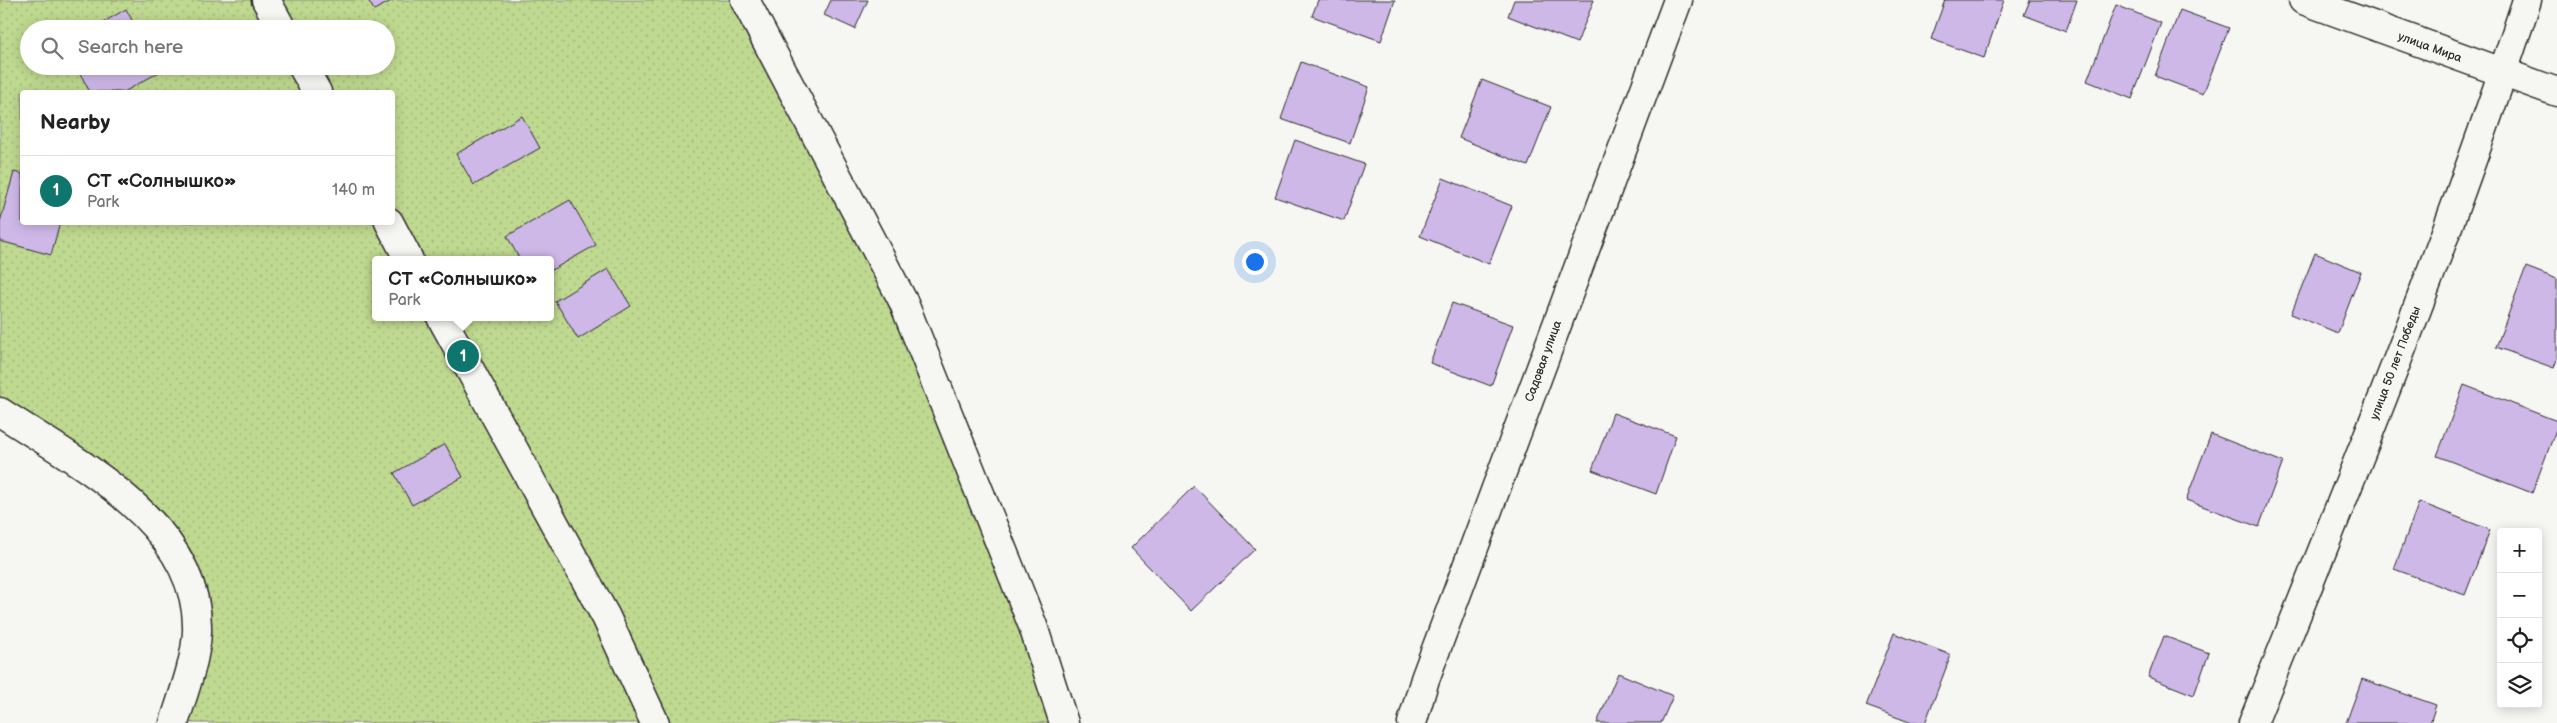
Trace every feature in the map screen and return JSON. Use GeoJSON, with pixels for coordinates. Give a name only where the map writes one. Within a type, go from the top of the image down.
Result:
{"type":"FeatureCollection","features":[{"type":"Feature","properties":{"kind":"street"},"geometry":{"type":"LineString","coordinates":[[266,0],[277,20]]}},
{"type":"Feature","properties":{"kind":"street"},"geometry":{"type":"LineString","coordinates":[[745,0],[903,301],[1033,626],[1064,723]]}},
{"type":"Feature","properties":{"kind":"street","name":"Садовая улица"},"geometry":{"type":"LineString","coordinates":[[1412,723],[1425,679],[1678,0]]}},
{"type":"Feature","properties":{"kind":"street","name":"улица Мира"},"geometry":{"type":"LineString","coordinates":[[2304,0],[2503,74],[2557,92]]}},
{"type":"Feature","properties":{"kind":"street","name":"улица 50 лет Победы"},"geometry":{"type":"LineString","coordinates":[[2253,723],[2389,383],[2503,74],[2528,0]]}},
{"type":"Feature","properties":{"kind":"street"},"geometry":{"type":"LineString","coordinates":[[307,75],[316,90]]}},
{"type":"Feature","properties":{"kind":"street"},"geometry":{"type":"LineString","coordinates":[[390,225],[407,256]]}},
{"type":"Feature","properties":{"kind":"street"},"geometry":{"type":"LineString","coordinates":[[443,321],[606,617],[655,723]]}},
{"type":"Feature","properties":{"kind":"street"},"geometry":{"type":"LineString","coordinates":[[0,412],[107,481],[145,516],[174,550],[192,588],[197,631],[190,671],[174,723]]}},
{"type":"Feature","properties":{"kind":"green space"},"geometry":{"type":"Polygon","coordinates":[[[0,0],[745,0],[903,301],[1064,723],[174,723],[190,671],[174,550],[0,412],[0,0]]]}},
{"type":"Feature","properties":{"kind":"building"},"geometry":{"type":"Polygon","coordinates":[[[368,0],[393,0],[374,10],[368,0]]]}},
{"type":"Feature","properties":{"kind":"building"},"geometry":{"type":"Polygon","coordinates":[[[831,0],[868,0],[855,29],[824,15],[831,0]]]}},
{"type":"Feature","properties":{"kind":"building"},"geometry":{"type":"Polygon","coordinates":[[[1318,0],[1395,0],[1381,41],[1312,16],[1318,0]]]}},
{"type":"Feature","properties":{"kind":"building"},"geometry":{"type":"Polygon","coordinates":[[[1514,0],[1594,0],[1577,43],[1508,16],[1514,0]]]}},
{"type":"Feature","properties":{"kind":"building"},"geometry":{"type":"Polygon","coordinates":[[[1945,0],[2004,0],[1984,58],[1931,39],[1945,0]]]}},
{"type":"Feature","properties":{"kind":"building"},"geometry":{"type":"Polygon","coordinates":[[[2030,0],[2077,0],[2066,31],[2024,15],[2030,0]]]}},
{"type":"Feature","properties":{"kind":"building"},"geometry":{"type":"Polygon","coordinates":[[[2116,5],[2161,23],[2132,99],[2087,81],[2116,5]]]}},
{"type":"Feature","properties":{"kind":"building"},"geometry":{"type":"Polygon","coordinates":[[[126,9],[132,20],[107,20],[126,9]]]}},
{"type":"Feature","properties":{"kind":"building"},"geometry":{"type":"Polygon","coordinates":[[[2180,10],[2229,28],[2203,94],[2155,76],[2180,10]]]}},
{"type":"Feature","properties":{"kind":"building"},"geometry":{"type":"Polygon","coordinates":[[[1301,62],[1369,87],[1350,143],[1281,119],[1301,62]]]}},
{"type":"Feature","properties":{"kind":"building"},"geometry":{"type":"Polygon","coordinates":[[[81,75],[154,75],[128,90],[89,90],[81,75]]]}},
{"type":"Feature","properties":{"kind":"building"},"geometry":{"type":"Polygon","coordinates":[[[1482,80],[1551,107],[1528,166],[1459,138],[1482,80]]]}},
{"type":"Feature","properties":{"kind":"building"},"geometry":{"type":"Polygon","coordinates":[[[522,116],[540,148],[474,185],[456,154],[522,116]]]}},
{"type":"Feature","properties":{"kind":"building"},"geometry":{"type":"Polygon","coordinates":[[[1295,140],[1364,164],[1344,221],[1275,197],[1295,140]]]}},
{"type":"Feature","properties":{"kind":"building"},"geometry":{"type":"Polygon","coordinates":[[[14,172],[20,174],[20,225],[59,225],[51,255],[0,241],[0,222],[14,172]]]}},
{"type":"Feature","properties":{"kind":"building"},"geometry":{"type":"Polygon","coordinates":[[[1443,178],[1512,206],[1489,264],[1420,236],[1443,178]]]}},
{"type":"Feature","properties":{"kind":"building"},"geometry":{"type":"Polygon","coordinates":[[[570,200],[596,245],[554,269],[554,256],[518,256],[507,236],[570,200]]]}},
{"type":"Feature","properties":{"kind":"building"},"geometry":{"type":"Polygon","coordinates":[[[2315,253],[2361,272],[2338,333],[2291,314],[2315,253]]]}},
{"type":"Feature","properties":{"kind":"building"},"geometry":{"type":"Polygon","coordinates":[[[2526,267],[2557,279],[2557,359],[2554,368],[2496,347],[2526,267]]]}},
{"type":"Feature","properties":{"kind":"building"},"geometry":{"type":"Polygon","coordinates":[[[608,269],[631,306],[578,339],[555,301],[608,269]]]}},
{"type":"Feature","properties":{"kind":"building"},"geometry":{"type":"Polygon","coordinates":[[[1452,303],[1513,325],[1491,386],[1430,363],[1452,303]]]}},
{"type":"Feature","properties":{"kind":"building"},"geometry":{"type":"Polygon","coordinates":[[[2464,385],[2557,421],[2557,427],[2532,493],[2437,456],[2464,385]]]}},
{"type":"Feature","properties":{"kind":"building"},"geometry":{"type":"Polygon","coordinates":[[[1613,413],[1676,436],[1656,494],[1592,470],[1613,413]]]}},
{"type":"Feature","properties":{"kind":"building"},"geometry":{"type":"Polygon","coordinates":[[[2211,434],[2283,462],[2259,527],[2186,500],[2211,434]]]}},
{"type":"Feature","properties":{"kind":"building"},"geometry":{"type":"Polygon","coordinates":[[[445,444],[463,477],[412,505],[394,473],[445,444]]]}},
{"type":"Feature","properties":{"kind":"building"},"geometry":{"type":"Polygon","coordinates":[[[1194,486],[1255,549],[1191,611],[1131,548],[1194,486]]]}},
{"type":"Feature","properties":{"kind":"building"},"geometry":{"type":"Polygon","coordinates":[[[2419,502],[2490,530],[2465,595],[2394,569],[2419,502]]]}},
{"type":"Feature","properties":{"kind":"building"},"geometry":{"type":"Polygon","coordinates":[[[1894,633],[1951,655],[1925,723],[1912,723],[1866,706],[1894,633]]]}},
{"type":"Feature","properties":{"kind":"building"},"geometry":{"type":"Polygon","coordinates":[[[2164,636],[2209,653],[2194,695],[2148,677],[2164,636]]]}},
{"type":"Feature","properties":{"kind":"building"},"geometry":{"type":"Polygon","coordinates":[[[1618,673],[1673,696],[1661,723],[1597,723],[1618,673]]]}},
{"type":"Feature","properties":{"kind":"building"},"geometry":{"type":"Polygon","coordinates":[[[2362,679],[2436,705],[2430,723],[2346,723],[2362,679]]]}},
{"type":"Feature","properties":{"kind":"place","name":"СТ «Солнышко»"},"geometry":{"type":"Point","coordinates":[463,356]}}]}
